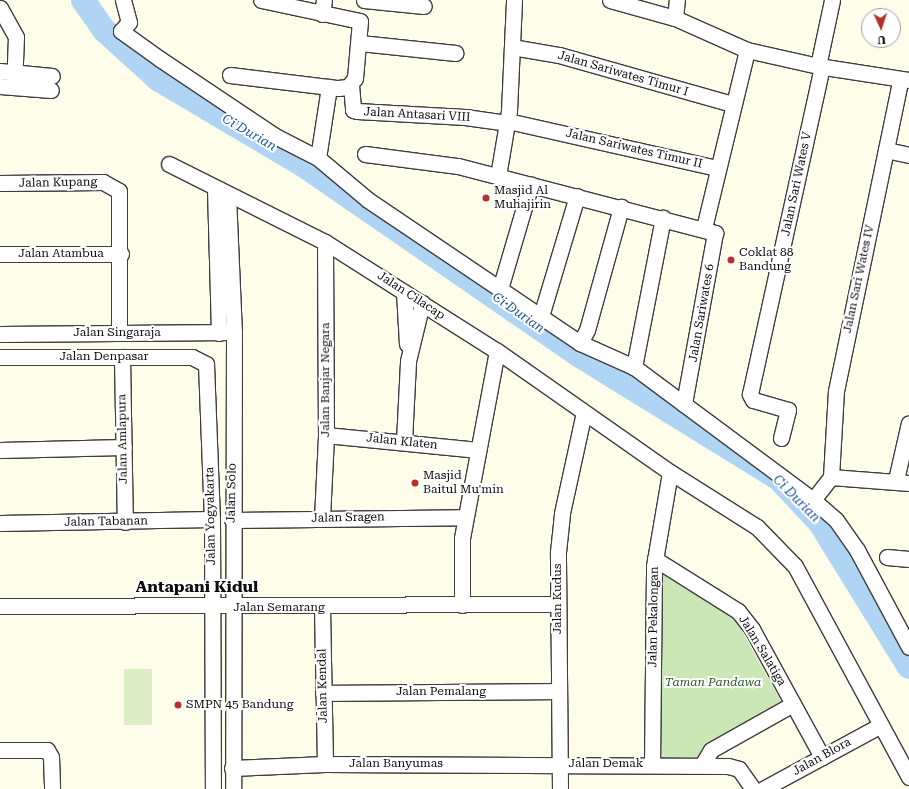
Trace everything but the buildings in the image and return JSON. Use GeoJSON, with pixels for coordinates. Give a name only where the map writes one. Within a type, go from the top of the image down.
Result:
{"type":"FeatureCollection","features":[{"type":"Feature","properties":{"kind":"street"},"geometry":{"type":"LineString","coordinates":[[123,0],[129,22],[121,31],[275,136],[318,158],[368,200],[580,343],[634,367],[813,500],[836,520],[856,550],[909,647]]}},
{"type":"Feature","properties":{"kind":"street"},"geometry":{"type":"LineString","coordinates":[[261,0],[323,7],[360,21]]}},
{"type":"Feature","properties":{"kind":"street"},"geometry":{"type":"LineString","coordinates":[[230,75],[329,87],[351,85],[360,43],[360,21],[363,0],[424,6]]}},
{"type":"Feature","properties":{"kind":"street"},"geometry":{"type":"LineString","coordinates":[[498,176],[508,122],[514,0]]}},
{"type":"Feature","properties":{"kind":"street"},"geometry":{"type":"LineString","coordinates":[[612,0],[675,18],[747,50],[820,67],[904,80]]}},
{"type":"Feature","properties":{"kind":"street"},"geometry":{"type":"LineString","coordinates":[[675,18],[677,0]]}},
{"type":"Feature","properties":{"kind":"street","name":"Jalan Sari Wates V"},"geometry":{"type":"LineString","coordinates":[[781,438],[788,410],[753,400],[750,394],[820,67],[832,0]]}},
{"type":"Feature","properties":{"kind":"street"},"geometry":{"type":"LineString","coordinates":[[0,8],[16,38],[7,79],[52,83]]}},
{"type":"Feature","properties":{"kind":"street"},"geometry":{"type":"LineString","coordinates":[[360,43],[455,53]]}},
{"type":"Feature","properties":{"kind":"street","name":"Jalan Sariwates Timur I"},"geometry":{"type":"LineString","coordinates":[[512,47],[560,55],[732,104]]}},
{"type":"Feature","properties":{"kind":"street"},"geometry":{"type":"LineString","coordinates":[[365,154],[498,176],[704,228],[732,104],[747,50]]}},
{"type":"Feature","properties":{"kind":"street","name":"Jalan Sari Wates IV"},"geometry":{"type":"LineString","coordinates":[[831,477],[836,391],[886,150],[904,80]]}},
{"type":"Feature","properties":{"kind":"street","name":"Jalan Antasari VIII"},"geometry":{"type":"LineString","coordinates":[[351,85],[353,110],[357,111],[465,117],[508,122]]}},
{"type":"Feature","properties":{"kind":"street"},"geometry":{"type":"LineString","coordinates":[[318,158],[329,87]]}},
{"type":"Feature","properties":{"kind":"street","name":"Jalan Sariwates Timur II"},"geometry":{"type":"LineString","coordinates":[[508,122],[551,130],[717,168]]}},
{"type":"Feature","properties":{"kind":"street"},"geometry":{"type":"LineString","coordinates":[[886,150],[909,155]]}},
{"type":"Feature","properties":{"kind":"street","name":"Jalan Cilacap"},"geometry":{"type":"LineString","coordinates":[[169,164],[228,196],[325,242],[497,352],[670,472],[756,527],[794,566],[909,777]]}},
{"type":"Feature","properties":{"kind":"street","name":"Jalan Kupang"},"geometry":{"type":"LineString","coordinates":[[0,183],[103,182],[115,187],[121,197],[121,254]]}},
{"type":"Feature","properties":{"kind":"street"},"geometry":{"type":"LineString","coordinates":[[500,289],[530,184]]}},
{"type":"Feature","properties":{"kind":"street","name":"Jalan Solo"},"geometry":{"type":"LineString","coordinates":[[215,189],[227,332]]}},
{"type":"Feature","properties":{"kind":"street","name":"Jalan Solo"},"geometry":{"type":"LineString","coordinates":[[228,196],[227,332],[232,520],[221,608],[233,789]]}},
{"type":"Feature","properties":{"kind":"street"},"geometry":{"type":"LineString","coordinates":[[541,316],[577,196]]}},
{"type":"Feature","properties":{"kind":"street"},"geometry":{"type":"LineString","coordinates":[[580,343],[588,330],[620,207]]}},
{"type":"Feature","properties":{"kind":"street"},"geometry":{"type":"LineString","coordinates":[[634,367],[663,218]]}},
{"type":"Feature","properties":{"kind":"street","name":"Jalan Sariwates 6"},"geometry":{"type":"LineString","coordinates":[[684,404],[716,237],[715,233],[704,228]]}},
{"type":"Feature","properties":{"kind":"street","name":"Jalan Banjar Negara"},"geometry":{"type":"LineString","coordinates":[[322,518],[326,435],[325,242]]}},
{"type":"Feature","properties":{"kind":"street","name":"Jalan Atambua"},"geometry":{"type":"LineString","coordinates":[[0,254],[121,254]]}},
{"type":"Feature","properties":{"kind":"street"},"geometry":{"type":"LineString","coordinates":[[119,333],[121,254]]}},
{"type":"Feature","properties":{"kind":"street"},"geometry":{"type":"LineString","coordinates":[[404,292],[408,361],[404,441]]}},
{"type":"Feature","properties":{"kind":"street"},"geometry":{"type":"LineString","coordinates":[[408,361],[422,303]]}},
{"type":"Feature","properties":{"kind":"street","name":"Jalan Singaraja"},"geometry":{"type":"LineString","coordinates":[[0,334],[227,332]]}},
{"type":"Feature","properties":{"kind":"street"},"geometry":{"type":"LineString","coordinates":[[462,605],[465,517],[497,352]]}},
{"type":"Feature","properties":{"kind":"street","name":"Jalan Denpasar"},"geometry":{"type":"LineString","coordinates":[[0,357],[192,357],[206,364]]}},
{"type":"Feature","properties":{"kind":"street","name":"Jalan Amlapura"},"geometry":{"type":"LineString","coordinates":[[122,357],[125,522]]}},
{"type":"Feature","properties":{"kind":"street","name":"Jalan Yogyakarta"},"geometry":{"type":"LineString","coordinates":[[206,364],[212,520],[221,608],[213,789]]}},
{"type":"Feature","properties":{"kind":"street","name":"Jalan Kudus"},"geometry":{"type":"LineString","coordinates":[[560,789],[558,604],[562,513],[584,412]]}},
{"type":"Feature","properties":{"kind":"street"},"geometry":{"type":"LineString","coordinates":[[813,500],[831,477],[903,482],[909,422]]}},
{"type":"Feature","properties":{"kind":"street","name":"Jalan Klaten"},"geometry":{"type":"LineString","coordinates":[[326,435],[404,441],[478,450]]}},
{"type":"Feature","properties":{"kind":"street"},"geometry":{"type":"LineString","coordinates":[[0,450],[124,447]]}},
{"type":"Feature","properties":{"kind":"street","name":"Jalan Pekalongan"},"geometry":{"type":"LineString","coordinates":[[652,764],[655,559],[670,472]]}},
{"type":"Feature","properties":{"kind":"street","name":"Jalan Sragen"},"geometry":{"type":"LineString","coordinates":[[232,520],[465,517]]}},
{"type":"Feature","properties":{"kind":"street","name":"Jalan Tabanan"},"geometry":{"type":"LineString","coordinates":[[0,523],[212,520]]}},
{"type":"Feature","properties":{"kind":"street"},"geometry":{"type":"LineString","coordinates":[[887,557],[909,558]]}},
{"type":"Feature","properties":{"kind":"street","name":"Jalan Salatiga"},"geometry":{"type":"LineString","coordinates":[[655,559],[738,611],[793,704],[822,757]]}},
{"type":"Feature","properties":{"kind":"street","name":"Jalan Semarang"},"geometry":{"type":"LineString","coordinates":[[0,606],[221,608],[558,604]]}},
{"type":"Feature","properties":{"kind":"street","name":"Jalan Kendal"},"geometry":{"type":"LineString","coordinates":[[322,607],[325,764]]}},
{"type":"Feature","properties":{"kind":"street","name":"Jalan Pemalang"},"geometry":{"type":"LineString","coordinates":[[323,693],[558,691]]}},
{"type":"Feature","properties":{"kind":"street"},"geometry":{"type":"LineString","coordinates":[[702,765],[711,750],[793,704]]}},
{"type":"Feature","properties":{"kind":"street","name":"Jalan Blora"},"geometry":{"type":"LineString","coordinates":[[763,789],[881,724]]}},
{"type":"Feature","properties":{"kind":"street"},"geometry":{"type":"LineString","coordinates":[[0,750],[50,752],[52,789]]}},
{"type":"Feature","properties":{"kind":"street","name":"Jalan Banyumas"},"geometry":{"type":"LineString","coordinates":[[232,768],[325,764],[559,764]]}},
{"type":"Feature","properties":{"kind":"street","name":"Jalan Demak"},"geometry":{"type":"LineString","coordinates":[[559,764],[734,766],[750,783]]}},
{"type":"Feature","properties":{"kind":"green space","name":"Taman Pandawa"},"geometry":{"type":"Polygon","coordinates":[[[662,570],[733,615],[783,705],[703,748],[698,759],[659,760],[662,570]]]}},
{"type":"Feature","properties":{"kind":"green space"},"geometry":{"type":"Polygon","coordinates":[[[124,669],[152,669],[152,725],[124,725],[124,669]]]}},
{"type":"Feature","properties":{"kind":"waterway","name":"Ci Durian"},"geometry":{"type":"LineString","coordinates":[[83,0],[105,31],[159,80],[303,165],[580,356],[779,479],[820,523],[909,667]]}},
{"type":"Feature","properties":{"kind":"place","name":"Masjid Al Muhajirin"},"geometry":{"type":"Point","coordinates":[486,198]}},
{"type":"Feature","properties":{"kind":"place","name":"Coklat 88 Bandung"},"geometry":{"type":"Point","coordinates":[731,260]}},
{"type":"Feature","properties":{"kind":"place","name":"Masjid Baitul Mu'min"},"geometry":{"type":"Point","coordinates":[415,483]}},
{"type":"Feature","properties":{"kind":"place","name":"SMPN 45 Bandung"},"geometry":{"type":"Point","coordinates":[178,705]}},
{"type":"Feature","properties":{"kind":"district","name":"Antapani Kidul"},"geometry":{"type":"Point","coordinates":[197,587]}}]}
